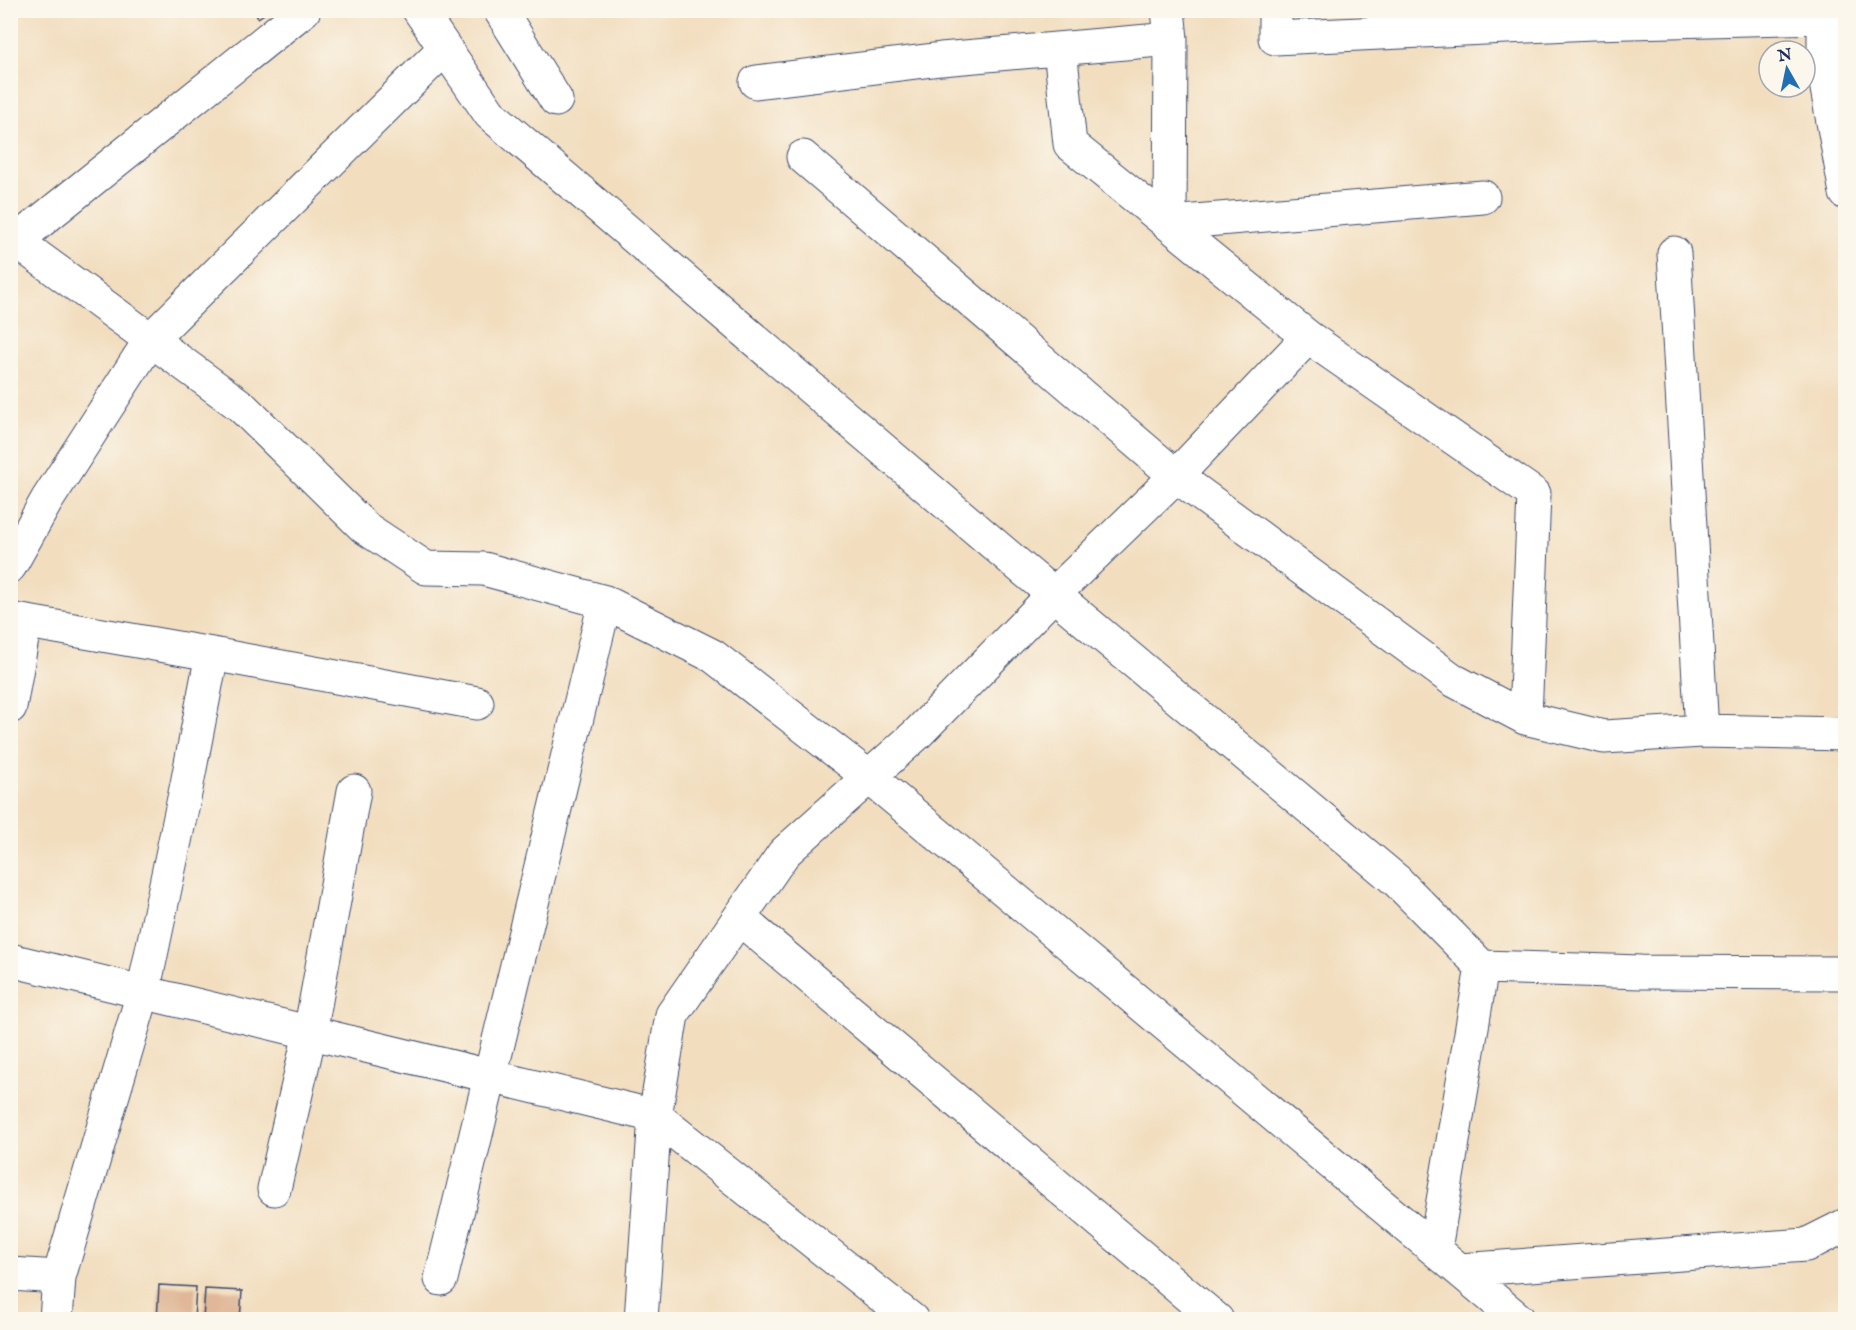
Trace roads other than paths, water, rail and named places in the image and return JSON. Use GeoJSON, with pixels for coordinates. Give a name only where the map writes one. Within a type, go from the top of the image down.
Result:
{"type":"FeatureCollection","features":[{"type":"Feature","properties":{"kind":"street"},"geometry":{"type":"LineString","coordinates":[[304,10],[12,242],[151,339],[241,406],[364,527],[426,568],[484,569],[605,602],[713,656],[869,777],[1519,1320]]}},
{"type":"Feature","properties":{"kind":"street"},"geometry":{"type":"LineString","coordinates":[[419,10],[490,114],[1054,594],[1397,881],[1482,967],[1641,972],[1845,973]]}},
{"type":"Feature","properties":{"kind":"street"},"geometry":{"type":"LineString","coordinates":[[500,10],[556,100]]}},
{"type":"Feature","properties":{"kind":"street"},"geometry":{"type":"LineString","coordinates":[[1275,10],[1275,38],[1592,17],[1823,14],[1835,72],[1845,193]]}},
{"type":"Feature","properties":{"kind":"street"},"geometry":{"type":"LineString","coordinates":[[756,82],[941,59],[1060,49],[1169,25],[1170,223]]}},
{"type":"Feature","properties":{"kind":"street"},"geometry":{"type":"LineString","coordinates":[[10,566],[47,500],[151,339],[445,48]]}},
{"type":"Feature","properties":{"kind":"street"},"geometry":{"type":"LineString","coordinates":[[1060,49],[1070,144],[1308,337],[1534,494],[1525,718]]}},
{"type":"Feature","properties":{"kind":"street"},"geometry":{"type":"LineString","coordinates":[[803,157],[1176,476],[1453,680],[1525,718],[1604,737],[1702,731],[1845,734]]}},
{"type":"Feature","properties":{"kind":"street"},"geometry":{"type":"LineString","coordinates":[[1170,223],[1483,197]]}},
{"type":"Feature","properties":{"kind":"street"},"geometry":{"type":"LineString","coordinates":[[1674,253],[1702,731]]}},
{"type":"Feature","properties":{"kind":"street"},"geometry":{"type":"LineString","coordinates":[[641,1320],[655,1116],[672,1015],[784,853],[917,734],[1054,594],[1176,476],[1308,337]]}},
{"type":"Feature","properties":{"kind":"street"},"geometry":{"type":"LineString","coordinates":[[441,1279],[605,602]]}},
{"type":"Feature","properties":{"kind":"street"},"geometry":{"type":"LineString","coordinates":[[10,707],[18,620],[477,703]]}},
{"type":"Feature","properties":{"kind":"street"},"geometry":{"type":"LineString","coordinates":[[56,1320],[59,1276],[143,993],[212,654]]}},
{"type":"Feature","properties":{"kind":"street"},"geometry":{"type":"LineString","coordinates":[[274,1189],[310,1033],[354,791]]}},
{"type":"Feature","properties":{"kind":"street"},"geometry":{"type":"LineString","coordinates":[[739,918],[1217,1320]]}},
{"type":"Feature","properties":{"kind":"street"},"geometry":{"type":"LineString","coordinates":[[10,960],[655,1116],[912,1320]]}},
{"type":"Feature","properties":{"kind":"street"},"geometry":{"type":"LineString","coordinates":[[1435,1249],[1482,967]]}},
{"type":"Feature","properties":{"kind":"street"},"geometry":{"type":"LineString","coordinates":[[1460,1270],[1806,1245],[1845,1225]]}},
{"type":"Feature","properties":{"kind":"street"},"geometry":{"type":"LineString","coordinates":[[10,1274],[59,1276]]}}]}
